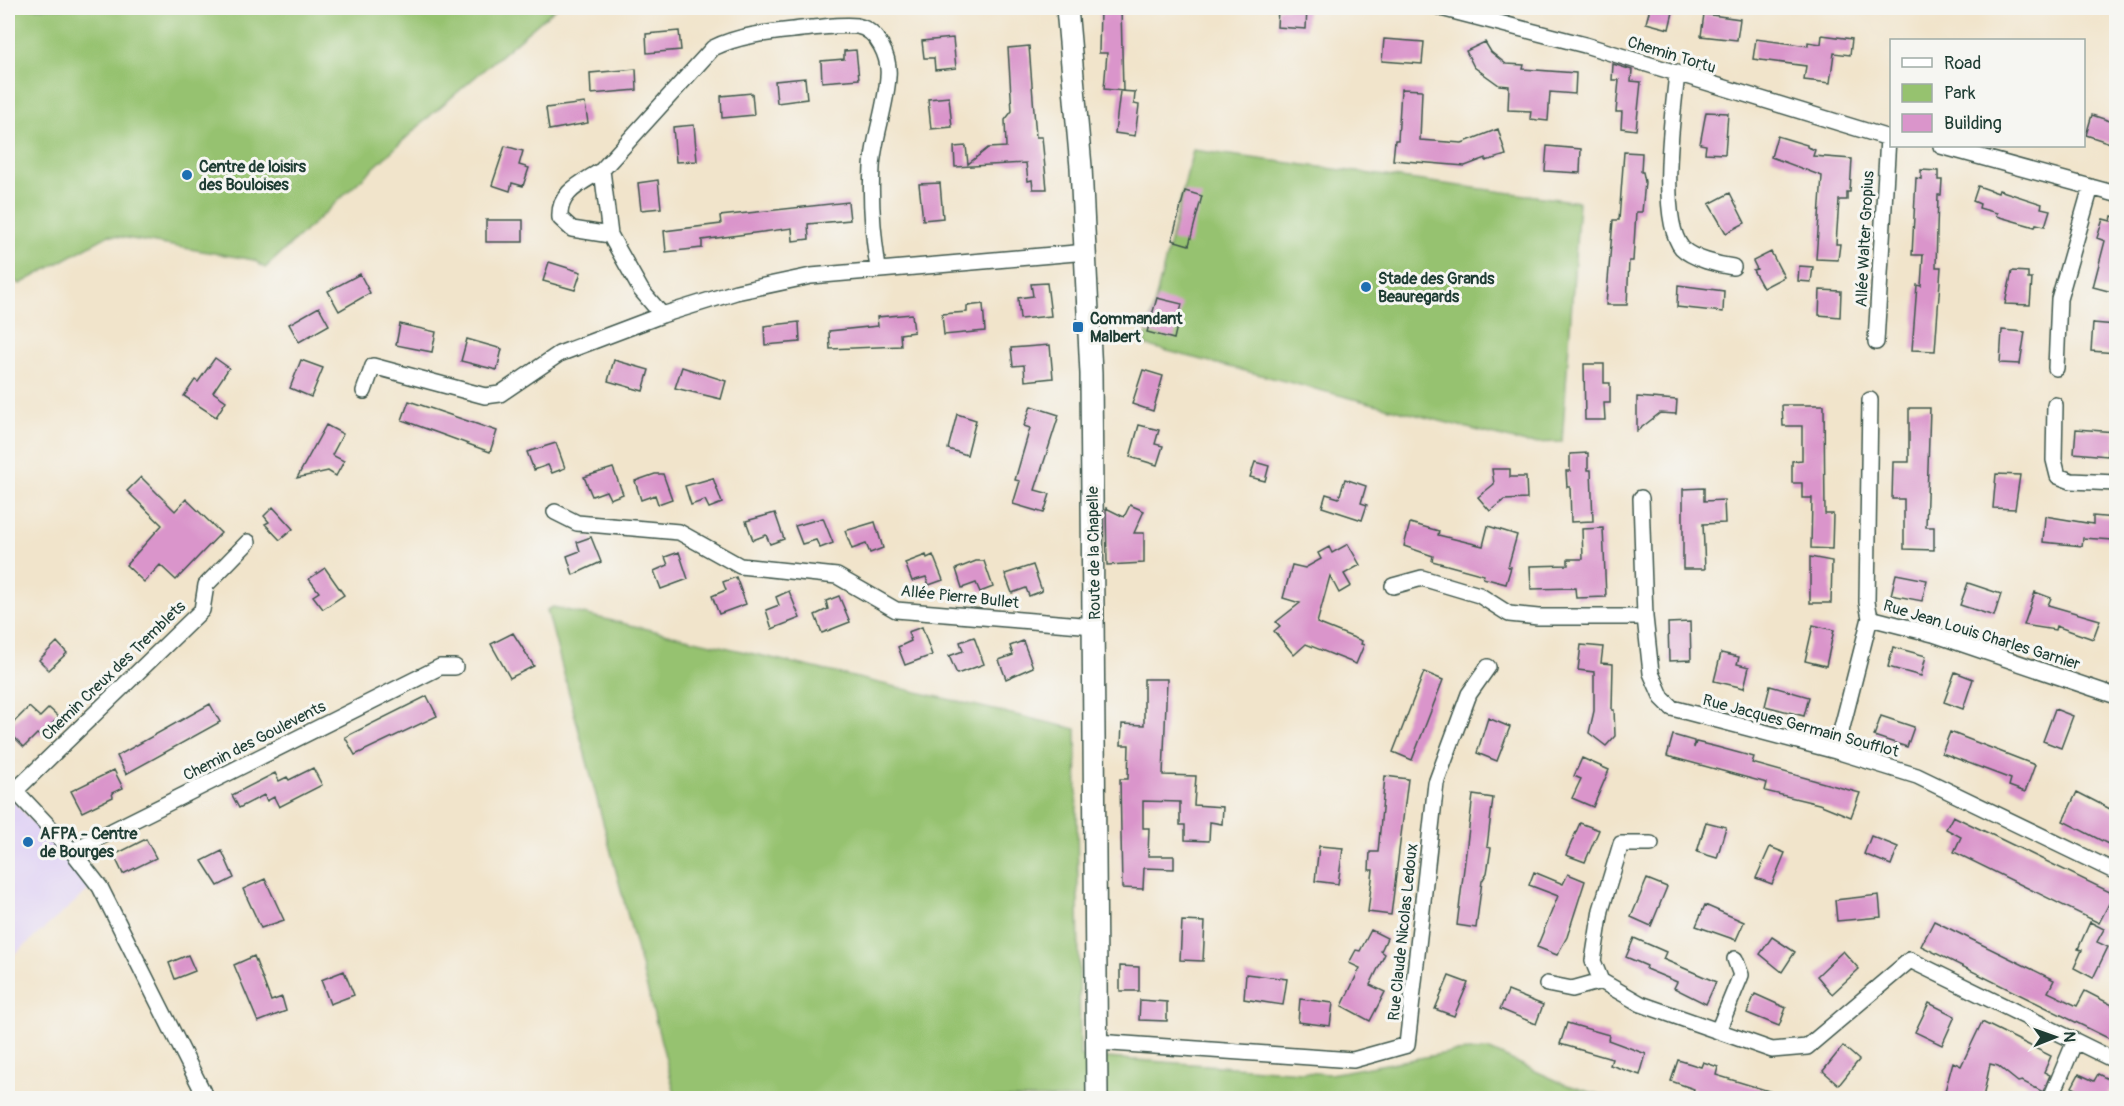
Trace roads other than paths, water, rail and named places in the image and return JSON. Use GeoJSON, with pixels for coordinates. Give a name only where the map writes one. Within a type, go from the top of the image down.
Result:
{"type":"FeatureCollection","features":[{"type":"Feature","properties":{"kind":"main road","name":"Route de la Chapelle"},"geometry":{"type":"LineString","coordinates":[[1067,8],[1086,252],[1094,626],[1097,1098]]}},
{"type":"Feature","properties":{"kind":"street","name":"Chemin Tortu"},"geometry":{"type":"LineString","coordinates":[[1441,8],[1586,45],[1890,138]]}},
{"type":"Feature","properties":{"kind":"street"},"geometry":{"type":"LineString","coordinates":[[610,235],[572,229],[560,218],[559,205],[568,192],[602,170],[713,48],[735,38],[826,26],[858,26],[871,33],[884,50],[889,76],[879,117],[872,167],[873,234],[878,268]]}},
{"type":"Feature","properties":{"kind":"street"},"geometry":{"type":"LineString","coordinates":[[1677,74],[1671,142],[1669,214],[1682,248],[1713,264],[1734,267]]}},
{"type":"Feature","properties":{"kind":"street","name":"Allée Walter Gropius"},"geometry":{"type":"LineString","coordinates":[[1876,342],[1890,138]]}},
{"type":"Feature","properties":{"kind":"street"},"geometry":{"type":"LineString","coordinates":[[1945,147],[2116,194]]}},
{"type":"Feature","properties":{"kind":"street"},"geometry":{"type":"LineString","coordinates":[[602,170],[610,235],[641,290],[662,315]]}},
{"type":"Feature","properties":{"kind":"street"},"geometry":{"type":"LineString","coordinates":[[2056,368],[2059,299],[2091,187]]}},
{"type":"Feature","properties":{"kind":"street"},"geometry":{"type":"LineString","coordinates":[[364,391],[373,366],[485,396],[500,394],[559,354],[662,315],[736,292],[811,276],[878,268],[1086,252]]}},
{"type":"Feature","properties":{"kind":"street","name":"Rue Jean Louis Charles Garnier"},"geometry":{"type":"LineString","coordinates":[[1836,751],[1870,618],[1867,602],[1870,400]]}},
{"type":"Feature","properties":{"kind":"street"},"geometry":{"type":"LineString","coordinates":[[2055,405],[2054,460],[2058,476],[2071,481],[2116,483]]}},
{"type":"Feature","properties":{"kind":"street","name":"Rue Jacques Germain Soufflot"},"geometry":{"type":"LineString","coordinates":[[1641,498],[1645,617],[1651,673],[1662,698],[1672,708],[1836,751],[1917,776],[2116,872]]}},
{"type":"Feature","properties":{"kind":"street","name":"Allée Pierre Bullet"},"geometry":{"type":"LineString","coordinates":[[555,512],[577,523],[678,532],[740,566],[837,576],[896,610],[1094,626]]}},
{"type":"Feature","properties":{"kind":"street","name":"Chemin Creux des Tremblets"},"geometry":{"type":"LineString","coordinates":[[11,787],[202,610],[206,585],[248,542]]}},
{"type":"Feature","properties":{"kind":"street"},"geometry":{"type":"LineString","coordinates":[[1393,586],[1422,579],[1479,595],[1509,614],[1538,617],[1645,617]]}},
{"type":"Feature","properties":{"kind":"street","name":"Rue Jean Louis Charles Garnier"},"geometry":{"type":"LineString","coordinates":[[1870,618],[1933,634],[2116,696]]}},
{"type":"Feature","properties":{"kind":"street","name":"Chemin des Goulevents"},"geometry":{"type":"LineString","coordinates":[[72,851],[440,667],[455,667]]}},
{"type":"Feature","properties":{"kind":"street","name":"Rue Claude Nicolas Ledoux"},"geometry":{"type":"LineString","coordinates":[[1097,1042],[1353,1060],[1407,1045],[1436,783],[1469,694],[1488,667]]}},
{"type":"Feature","properties":{"kind":"street"},"geometry":{"type":"LineString","coordinates":[[11,787],[72,851],[100,887],[206,1098]]}},
{"type":"Feature","properties":{"kind":"street"},"geometry":{"type":"LineString","coordinates":[[1651,844],[1621,844],[1601,910],[1593,961],[1601,981],[1641,1004],[1772,1050],[1807,1047],[1910,960],[2116,1061]]}},
{"type":"Feature","properties":{"kind":"street"},"geometry":{"type":"LineString","coordinates":[[1718,1031],[1741,975],[1735,959]]}},
{"type":"Feature","properties":{"kind":"street"},"geometry":{"type":"LineString","coordinates":[[1547,984],[1572,989],[1601,981]]}},
{"type":"Feature","properties":{"kind":"street"},"geometry":{"type":"LineString","coordinates":[[2051,1098],[2075,1041]]}},
{"type":"Feature","properties":{"kind":"place","name":"Centre de loisirs des Bouloises"},"geometry":{"type":"Point","coordinates":[187,175]}},
{"type":"Feature","properties":{"kind":"place","name":"Stade des Grands Beauregards"},"geometry":{"type":"Point","coordinates":[1366,287]}},
{"type":"Feature","properties":{"kind":"place","name":"Commandant Malbert"},"geometry":{"type":"Point","coordinates":[1078,327]}},
{"type":"Feature","properties":{"kind":"place","name":"AFPA - Centre de Bourges"},"geometry":{"type":"Point","coordinates":[28,842]}}]}
